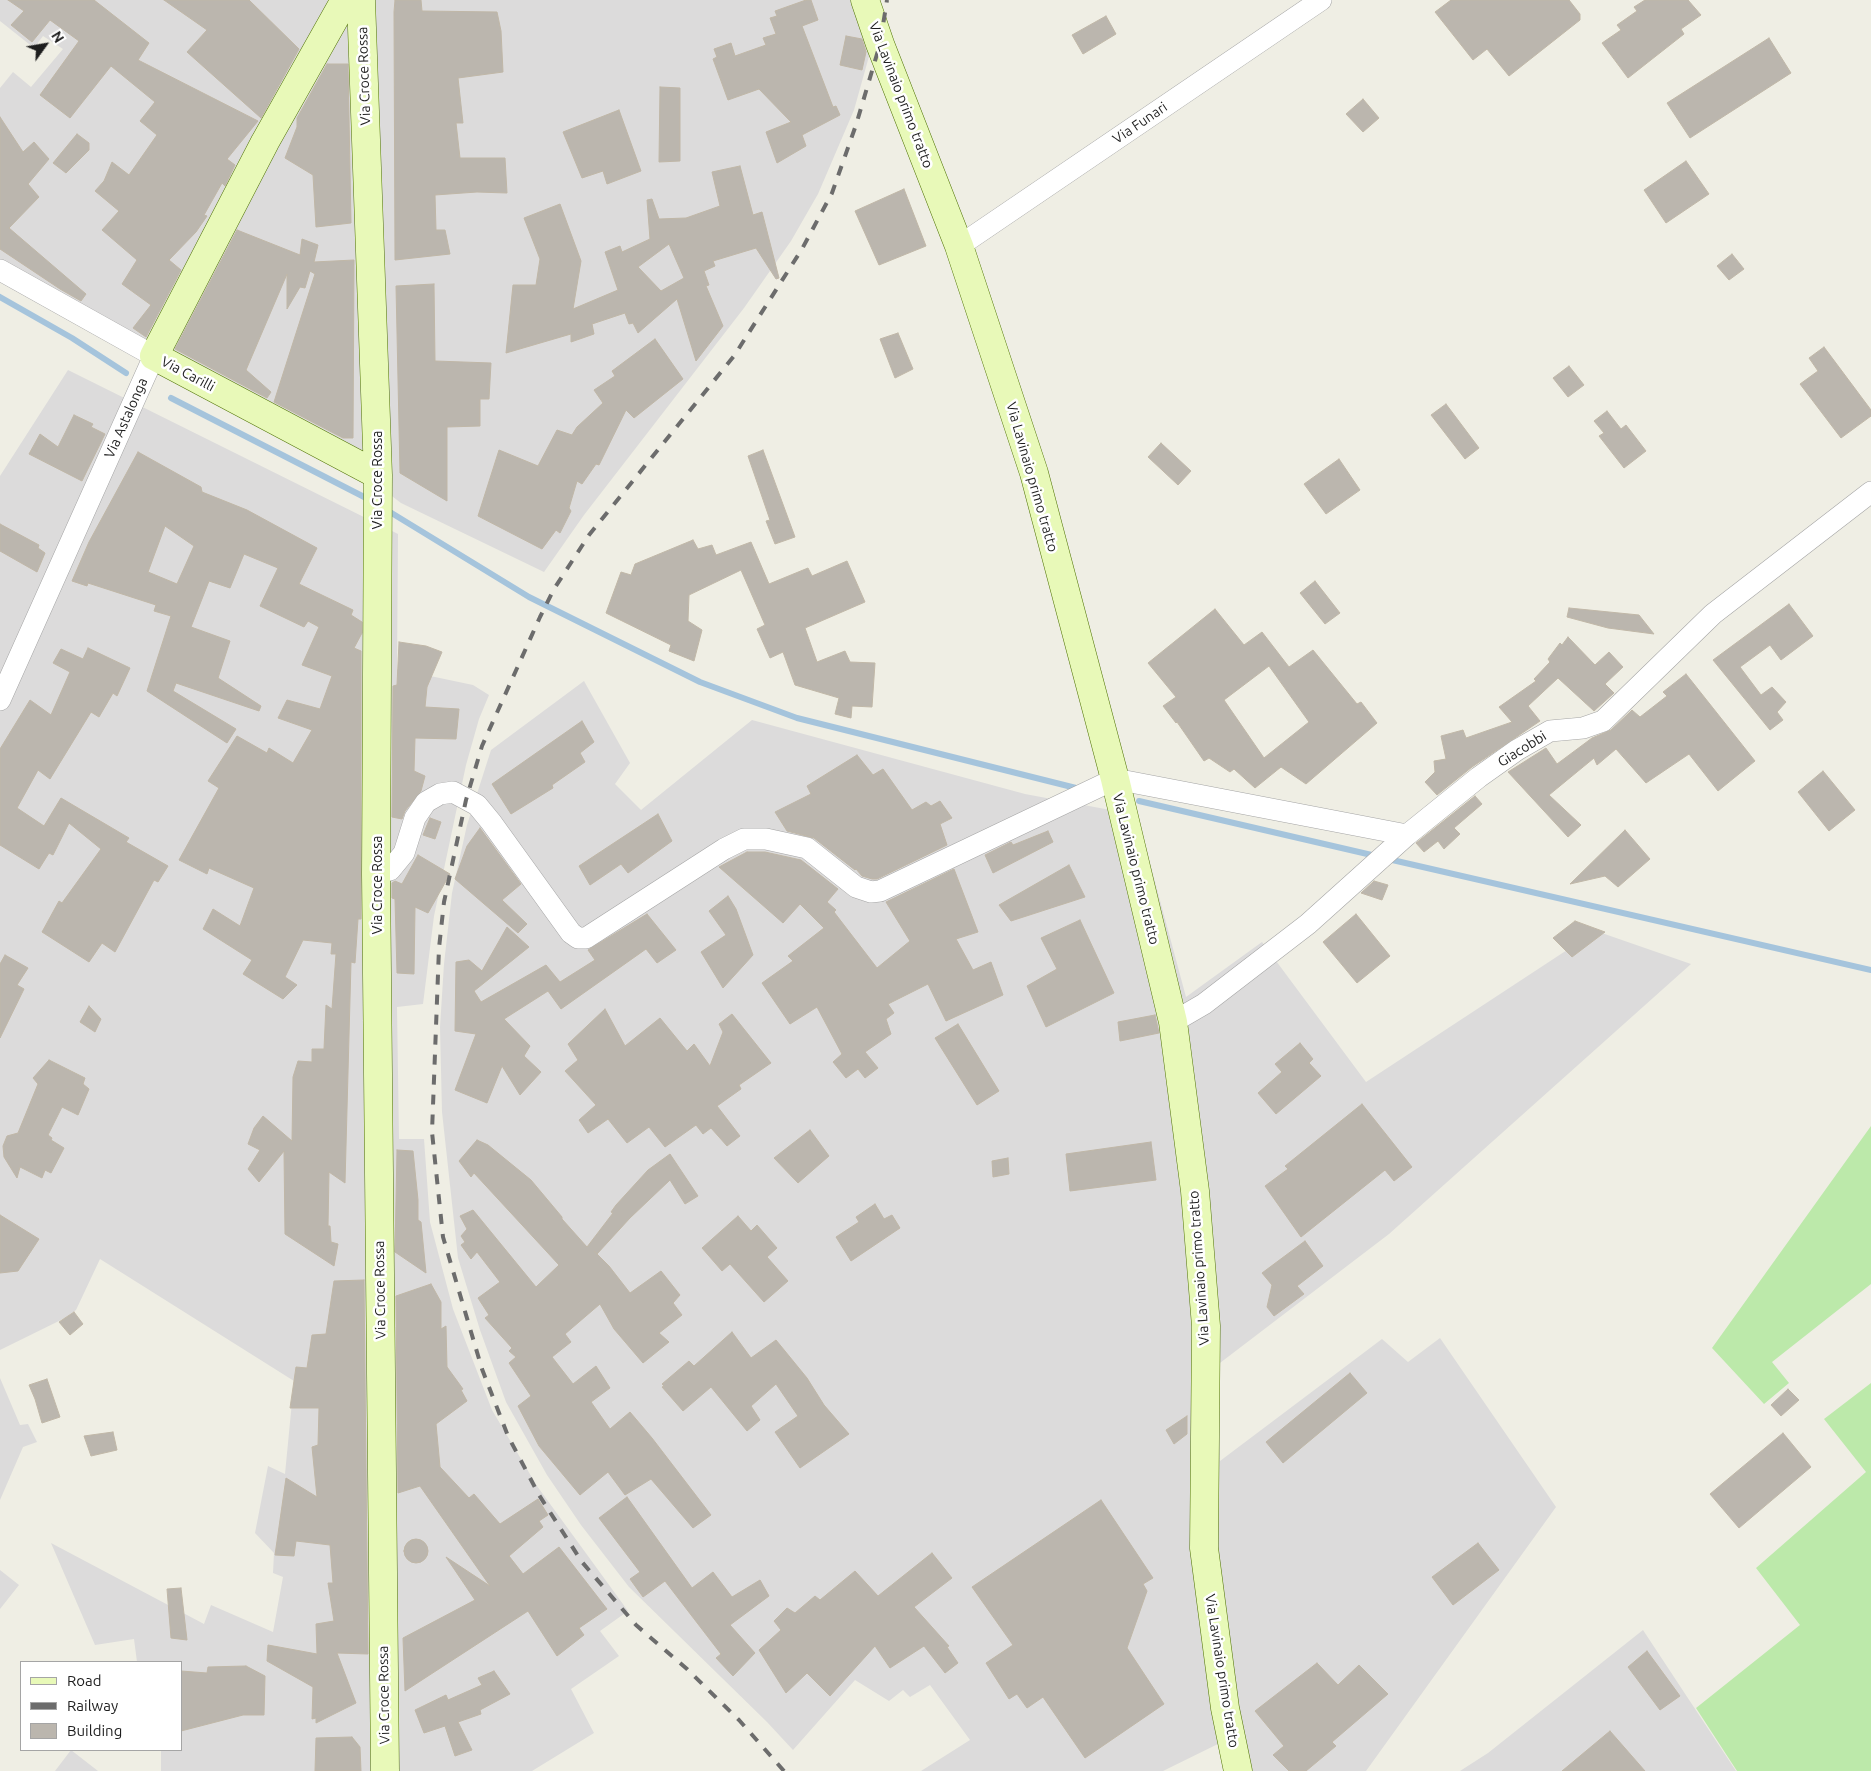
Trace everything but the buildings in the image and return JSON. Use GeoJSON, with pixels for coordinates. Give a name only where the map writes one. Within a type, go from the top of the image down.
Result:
{"type":"FeatureCollection","features":[{"type":"Feature","properties":{"kind":"main road","name":"Via Astalonga"},"geometry":{"type":"LineString","coordinates":[[154,356],[265,142],[345,0]]}},
{"type":"Feature","properties":{"kind":"main road","name":"Via Croce Rossa"},"geometry":{"type":"LineString","coordinates":[[362,0],[378,481],[376,874],[385,1771]]}},
{"type":"Feature","properties":{"kind":"main road","name":"Via Lavinaio primo tratto"},"geometry":{"type":"LineString","coordinates":[[865,0],[880,44],[960,246],[1034,473],[1115,779],[1173,1022],[1194,1191],[1206,1326],[1204,1548],[1224,1708],[1238,1771]]}},
{"type":"Feature","properties":{"kind":"main road","name":"Via Carilli"},"geometry":{"type":"LineString","coordinates":[[154,356],[378,481]]}},
{"type":"Feature","properties":{"kind":"street","name":"Via Funari"},"geometry":{"type":"LineString","coordinates":[[960,246],[1321,0]]}},
{"type":"Feature","properties":{"kind":"street","name":"Via Carilli"},"geometry":{"type":"LineString","coordinates":[[0,270],[154,356]]}},
{"type":"Feature","properties":{"kind":"street","name":"Via Astalonga"},"geometry":{"type":"LineString","coordinates":[[0,700],[154,356]]}},
{"type":"Feature","properties":{"kind":"street","name":"Giacobbi"},"geometry":{"type":"LineString","coordinates":[[1173,1022],[1204,1004],[1308,924],[1400,841],[1479,777],[1517,750],[1550,731],[1583,728],[1602,720],[1712,614],[1871,492]]}},
{"type":"Feature","properties":{"kind":"street"},"geometry":{"type":"LineString","coordinates":[[376,874],[390,870],[404,853],[415,818],[426,802],[440,794],[453,792],[477,805],[571,934],[578,938],[586,938],[724,849],[744,839],[766,839],[806,848],[856,887],[871,892],[880,891],[1115,779],[1400,841]]}},
{"type":"Feature","properties":{"kind":"shaded area"},"geometry":{"type":"Polygon","coordinates":[[[0,0],[878,0],[873,42],[854,110],[818,194],[791,241],[744,308],[584,515],[544,572],[401,503],[368,478],[95,335],[0,278],[0,88],[13,72],[31,87],[63,49],[43,36],[34,48],[0,21],[0,0]]]}},
{"type":"Feature","properties":{"kind":"shaded area"},"geometry":{"type":"Polygon","coordinates":[[[68,370],[398,534],[397,669],[473,685],[489,695],[479,719],[466,765],[434,916],[423,1004],[397,1007],[399,1139],[424,1139],[430,1222],[453,1309],[492,1410],[537,1486],[628,1611],[600,1631],[619,1656],[571,1689],[594,1733],[532,1771],[161,1771],[161,1751],[182,1751],[182,1661],[137,1661],[134,1639],[95,1645],[51,1543],[204,1624],[211,1605],[273,1632],[283,1577],[273,1573],[274,1553],[255,1533],[268,1466],[285,1474],[294,1381],[100,1259],[76,1310],[65,1318],[0,1350],[0,476],[68,370]]]}},
{"type":"Feature","properties":{"kind":"shaded area"},"geometry":{"type":"Polygon","coordinates":[[[584,681],[630,763],[615,784],[641,810],[752,720],[1025,794],[1137,815],[1186,997],[1262,942],[1366,1082],[1596,931],[1691,964],[1389,1234],[1216,1366],[1220,1461],[1382,1339],[1408,1362],[1440,1338],[1556,1507],[1366,1771],[1230,1771],[1224,1741],[1163,1771],[921,1771],[970,1740],[930,1685],[910,1697],[903,1690],[889,1701],[855,1680],[793,1750],[767,1722],[629,1587],[581,1525],[547,1475],[506,1402],[480,1330],[458,1258],[442,1112],[440,1027],[444,964],[452,893],[467,825],[491,750],[584,681]]]}},
{"type":"Feature","properties":{"kind":"shaded area"},"geometry":{"type":"Polygon","coordinates":[[[0,1378],[20,1425],[28,1424],[37,1442],[23,1447],[0,1500],[0,1378]]]}},
{"type":"Feature","properties":{"kind":"shaded area"},"geometry":{"type":"Polygon","coordinates":[[[0,1570],[19,1585],[0,1609],[0,1570]]]}},
{"type":"Feature","properties":{"kind":"shaded area"},"geometry":{"type":"Polygon","coordinates":[[[1643,1630],[1736,1771],[1460,1771],[1488,1753],[1643,1630]]]}},
{"type":"Feature","properties":{"kind":"shaded area"},"geometry":{"type":"Polygon","coordinates":[[[70,1751],[72,1751],[98,1771],[55,1771],[70,1751]]]}},
{"type":"Feature","properties":{"kind":"green space"},"geometry":{"type":"Polygon","coordinates":[[[1871,1126],[1871,1284],[1772,1362],[1789,1383],[1764,1404],[1712,1348],[1871,1126]]]}},
{"type":"Feature","properties":{"kind":"green space"},"geometry":{"type":"Polygon","coordinates":[[[1871,1383],[1871,1771],[1737,1771],[1696,1708],[1800,1625],[1756,1568],[1866,1472],[1824,1419],[1871,1383]]]}},
{"type":"Feature","properties":{"kind":"waterway"},"geometry":{"type":"LineString","coordinates":[[0,297],[72,338],[126,373]]}},
{"type":"Feature","properties":{"kind":"waterway"},"geometry":{"type":"LineString","coordinates":[[171,398],[370,500]]}},
{"type":"Feature","properties":{"kind":"waterway"},"geometry":{"type":"LineString","coordinates":[[385,509],[529,597],[700,682],[797,718],[1076,788]]}},
{"type":"Feature","properties":{"kind":"waterway"},"geometry":{"type":"LineString","coordinates":[[1139,801],[1376,856]]}},
{"type":"Feature","properties":{"kind":"waterway"},"geometry":{"type":"LineString","coordinates":[[1388,859],[1871,970]]}},
{"type":"Feature","properties":{"kind":"railway"},"geometry":{"type":"LineString","coordinates":[[784,1771],[739,1720],[687,1669],[636,1625],[582,1562],[539,1495],[508,1436],[482,1369],[443,1237],[432,1132],[439,948],[444,902],[466,800],[482,746],[540,617],[554,589],[589,535],[734,356],[802,249],[832,193],[856,125],[880,44],[887,0]]}}]}
